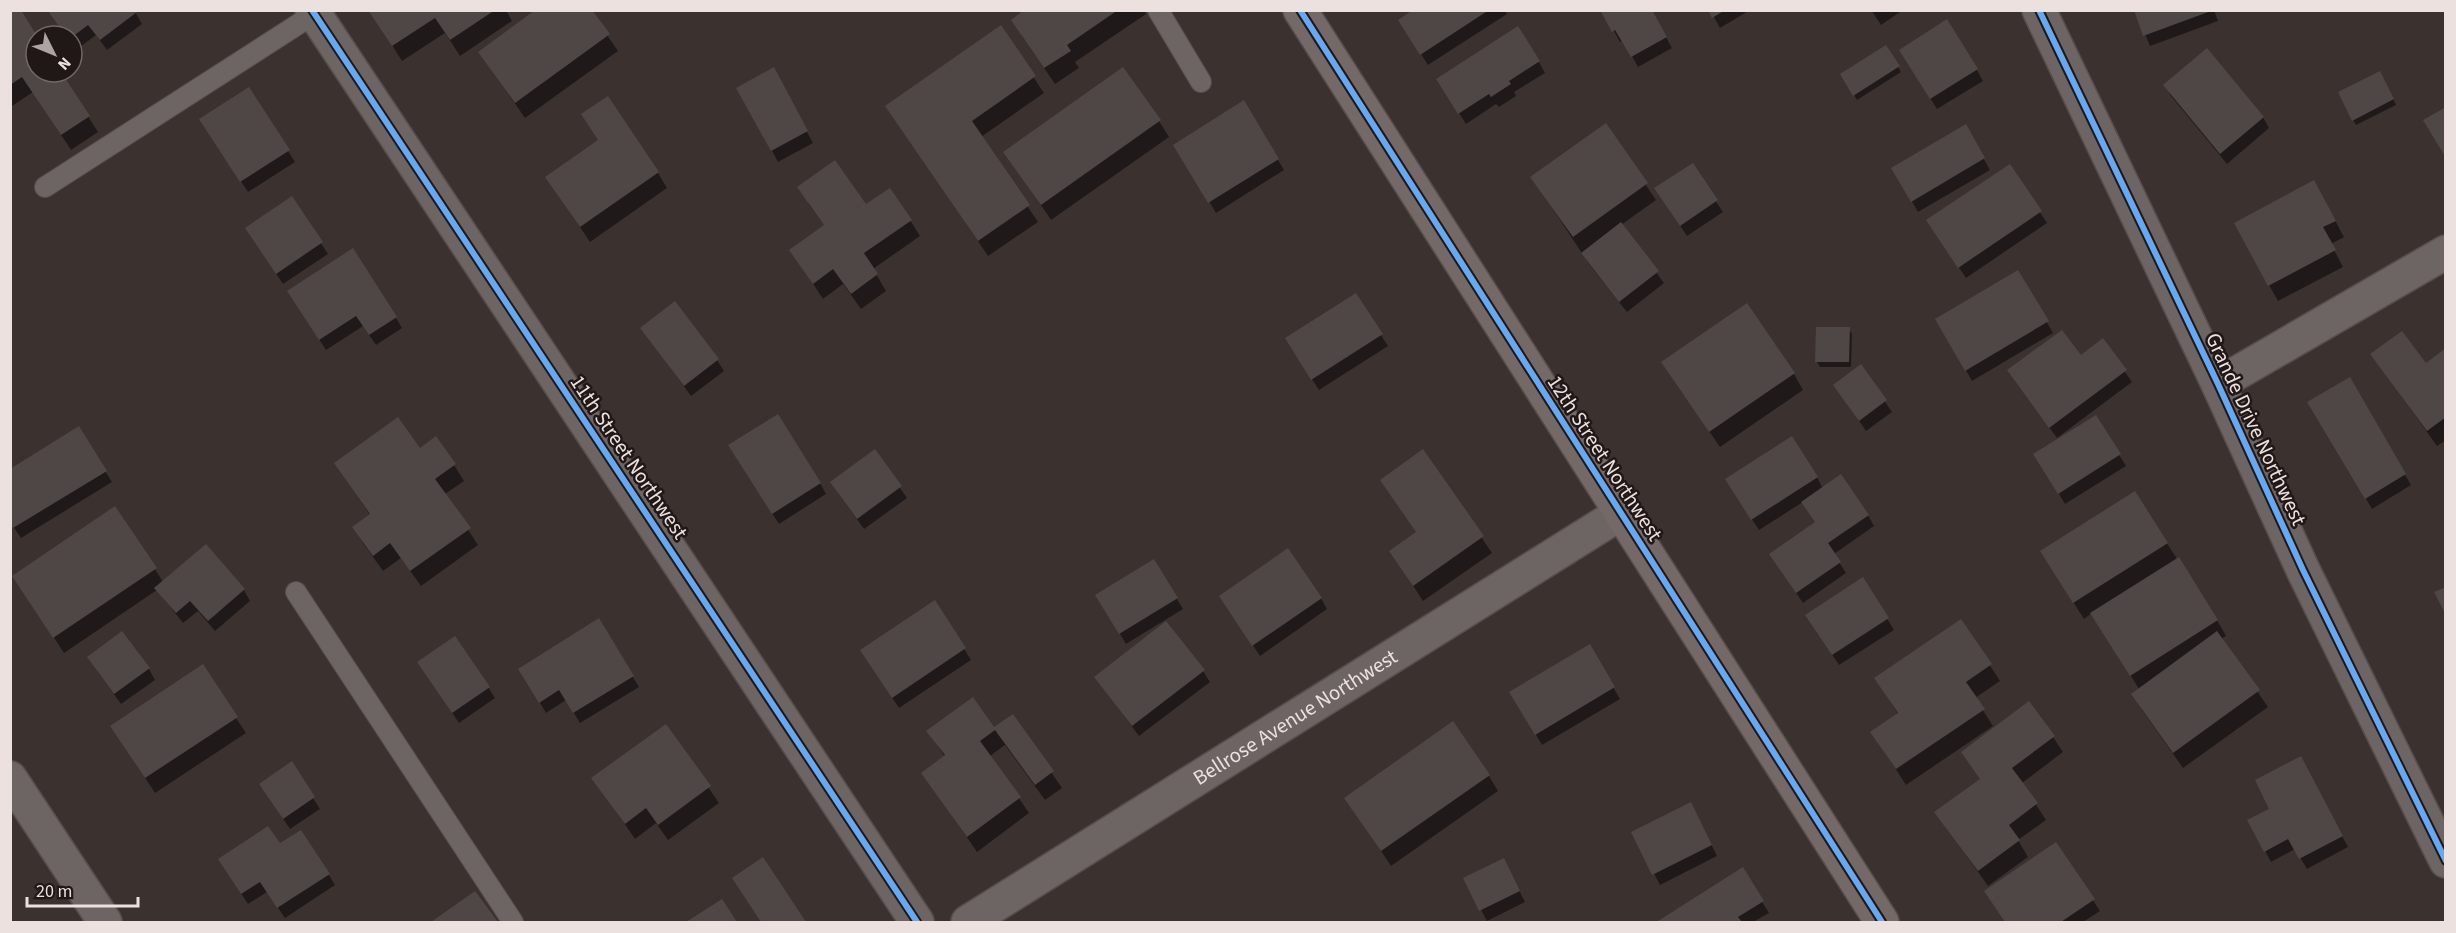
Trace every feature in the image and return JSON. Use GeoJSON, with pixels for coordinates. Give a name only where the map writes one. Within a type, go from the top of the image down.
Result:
{"type":"FeatureCollection","features":[{"type":"Feature","properties":{"kind":"street","name":"12th Street Northwest"},"geometry":{"type":"LineString","coordinates":[[1300,10],[1882,922]]}},
{"type":"Feature","properties":{"kind":"street","name":"Grande Drive Northwest"},"geometry":{"type":"LineString","coordinates":[[2039,10],[2218,384],[2303,570],[2445,861]]}},
{"type":"Feature","properties":{"kind":"street","name":"11th Street Northwest"},"geometry":{"type":"LineString","coordinates":[[313,12],[917,922]]}},
{"type":"Feature","properties":{"kind":"street"},"geometry":{"type":"LineString","coordinates":[[2218,384],[2445,252]]}},
{"type":"Feature","properties":{"kind":"street","name":"Bellrose Avenue Northwest"},"geometry":{"type":"LineString","coordinates":[[968,922],[1621,513]]}},
{"type":"Feature","properties":{"kind":"street"},"geometry":{"type":"LineString","coordinates":[[10,778],[105,922]]}},
{"type":"Feature","properties":{"kind":"lane"},"geometry":{"type":"LineString","coordinates":[[1158,10],[1201,82]]}},
{"type":"Feature","properties":{"kind":"lane"},"geometry":{"type":"LineString","coordinates":[[45,187],[313,12]]}},
{"type":"Feature","properties":{"kind":"lane"},"geometry":{"type":"LineString","coordinates":[[296,592],[513,922]]}},
{"type":"Feature","properties":{"kind":"building"},"geometry":{"type":"Polygon","coordinates":[[[10,10],[21,10],[30,24],[24,24],[24,80],[22,77],[10,85],[10,10]]]}},
{"type":"Feature","properties":{"kind":"building"},"geometry":{"type":"Polygon","coordinates":[[[47,10],[136,10],[137,12],[100,40],[88,25],[84,28],[84,24],[57,24],[47,10]]]}},
{"type":"Feature","properties":{"kind":"building"},"geometry":{"type":"Polygon","coordinates":[[[368,10],[495,10],[450,40],[435,18],[392,46],[368,10]]]}},
{"type":"Feature","properties":{"kind":"building"},"geometry":{"type":"Polygon","coordinates":[[[535,10],[592,10],[610,34],[515,103],[478,52],[535,10]]]}},
{"type":"Feature","properties":{"kind":"building"},"geometry":{"type":"Polygon","coordinates":[[[1024,10],[1118,10],[1067,45],[1071,51],[1044,68],[1011,20],[1024,10]]]}},
{"type":"Feature","properties":{"kind":"building"},"geometry":{"type":"Polygon","coordinates":[[[1413,10],[1489,10],[1420,55],[1398,20],[1413,10]]]}},
{"type":"Feature","properties":{"kind":"building"},"geometry":{"type":"Polygon","coordinates":[[[1600,10],[1652,10],[1667,37],[1631,57],[1615,30],[1612,32],[1600,10]]]}},
{"type":"Feature","properties":{"kind":"building"},"geometry":{"type":"Polygon","coordinates":[[[1708,10],[1725,10],[1712,18],[1708,10]]]}},
{"type":"Feature","properties":{"kind":"building"},"geometry":{"type":"Polygon","coordinates":[[[2134,10],[2211,10],[2211,11],[2143,36],[2134,10]]]}},
{"type":"Feature","properties":{"kind":"building"},"geometry":{"type":"Polygon","coordinates":[[[1947,19],[1978,69],[1930,99],[1899,50],[1947,19]]]}},
{"type":"Feature","properties":{"kind":"building"},"geometry":{"type":"Polygon","coordinates":[[[1001,25],[1036,76],[972,121],[1030,205],[978,241],[885,106],[1001,25]]]}},
{"type":"Feature","properties":{"kind":"building"},"geometry":{"type":"Polygon","coordinates":[[[1518,26],[1540,61],[1509,81],[1511,84],[1491,97],[1489,94],[1458,114],[1436,79],[1518,26]]]}},
{"type":"Feature","properties":{"kind":"building"},"geometry":{"type":"Polygon","coordinates":[[[1886,45],[1900,66],[1853,96],[1840,74],[1886,45]]]}},
{"type":"Feature","properties":{"kind":"building"},"geometry":{"type":"Polygon","coordinates":[[[2207,48],[2264,117],[2220,154],[2163,85],[2207,48]]]}},
{"type":"Feature","properties":{"kind":"building"},"geometry":{"type":"Polygon","coordinates":[[[774,67],[808,131],[771,151],[736,88],[774,67]]]}},
{"type":"Feature","properties":{"kind":"building"},"geometry":{"type":"Polygon","coordinates":[[[1123,67],[1161,120],[1041,205],[1003,152],[1123,67]]]}},
{"type":"Feature","properties":{"kind":"building"},"geometry":{"type":"Polygon","coordinates":[[[2380,71],[2394,99],[2352,121],[2338,92],[2380,71]]]}},
{"type":"Feature","properties":{"kind":"building"},"geometry":{"type":"Polygon","coordinates":[[[27,84],[69,84],[90,116],[61,135],[27,84]]]}},
{"type":"Feature","properties":{"kind":"building"},"geometry":{"type":"Polygon","coordinates":[[[249,87],[290,150],[240,182],[199,119],[249,87]]]}},
{"type":"Feature","properties":{"kind":"building"},"geometry":{"type":"Polygon","coordinates":[[[608,96],[659,172],[580,227],[545,177],[598,140],[581,114],[608,96]]]}},
{"type":"Feature","properties":{"kind":"building"},"geometry":{"type":"Polygon","coordinates":[[[1244,100],[1279,159],[1208,203],[1173,145],[1244,100]]]}},
{"type":"Feature","properties":{"kind":"building"},"geometry":{"type":"Polygon","coordinates":[[[2446,107],[2446,158],[2423,120],[2446,107]]]}},
{"type":"Feature","properties":{"kind":"building"},"geometry":{"type":"Polygon","coordinates":[[[1606,123],[1648,183],[1573,237],[1530,177],[1606,123]]]}},
{"type":"Feature","properties":{"kind":"building"},"geometry":{"type":"Polygon","coordinates":[[[1966,124],[1985,158],[1911,202],[1891,168],[1966,124]]]}},
{"type":"Feature","properties":{"kind":"building"},"geometry":{"type":"Polygon","coordinates":[[[835,160],[866,204],[890,188],[912,220],[864,253],[878,274],[851,294],[833,269],[813,284],[789,250],[824,225],[797,187],[835,160]]]}},
{"type":"Feature","properties":{"kind":"building"},"geometry":{"type":"Polygon","coordinates":[[[1693,163],[1718,200],[1680,226],[1654,188],[1693,163]]]}},
{"type":"Feature","properties":{"kind":"building"},"geometry":{"type":"Polygon","coordinates":[[[2010,164],[2042,211],[1958,268],[1926,220],[2010,164]]]}},
{"type":"Feature","properties":{"kind":"building"},"geometry":{"type":"Polygon","coordinates":[[[2314,180],[2336,221],[2323,227],[2336,250],[2268,286],[2234,223],[2314,180]]]}},
{"type":"Feature","properties":{"kind":"building"},"geometry":{"type":"Polygon","coordinates":[[[292,196],[323,242],[276,274],[245,228],[292,196]]]}},
{"type":"Feature","properties":{"kind":"building"},"geometry":{"type":"Polygon","coordinates":[[[1621,222],[1659,271],[1619,302],[1581,253],[1621,222]]]}},
{"type":"Feature","properties":{"kind":"building"},"geometry":{"type":"Polygon","coordinates":[[[353,248],[397,317],[369,335],[356,316],[319,340],[287,291],[353,248]]]}},
{"type":"Feature","properties":{"kind":"building"},"geometry":{"type":"Polygon","coordinates":[[[2018,270],[2049,321],[1965,371],[1935,319],[2018,270]]]}},
{"type":"Feature","properties":{"kind":"building"},"geometry":{"type":"Polygon","coordinates":[[[1356,293],[1383,334],[1311,380],[1285,338],[1356,293]]]}},
{"type":"Feature","properties":{"kind":"building"},"geometry":{"type":"Polygon","coordinates":[[[675,301],[719,359],[684,386],[640,328],[675,301]]]}},
{"type":"Feature","properties":{"kind":"building"},"geometry":{"type":"Polygon","coordinates":[[[1747,303],[1795,373],[1709,432],[1661,362],[1747,303]]]}},
{"type":"Feature","properties":{"kind":"building"},"geometry":{"type":"Polygon","coordinates":[[[1816,327],[1850,327],[1849,362],[1815,362],[1816,327]]]}},
{"type":"Feature","properties":{"kind":"building"},"geometry":{"type":"Polygon","coordinates":[[[2062,330],[2081,355],[2103,338],[2127,370],[2049,428],[2007,370],[2062,330]]]}},
{"type":"Feature","properties":{"kind":"building"},"geometry":{"type":"Polygon","coordinates":[[[2402,331],[2426,363],[2446,348],[2446,417],[2427,431],[2370,354],[2402,331]]]}},
{"type":"Feature","properties":{"kind":"building"},"geometry":{"type":"Polygon","coordinates":[[[1861,364],[1887,400],[1859,421],[1833,385],[1861,364]]]}},
{"type":"Feature","properties":{"kind":"building"},"geometry":{"type":"Polygon","coordinates":[[[2350,377],[2406,474],[2365,499],[2307,402],[2350,377]]]}},
{"type":"Feature","properties":{"kind":"building"},"geometry":{"type":"Polygon","coordinates":[[[778,414],[821,483],[772,514],[728,445],[778,414]]]}},
{"type":"Feature","properties":{"kind":"building"},"geometry":{"type":"Polygon","coordinates":[[[2096,415],[2121,454],[2058,494],[2033,454],[2096,415]]]}},
{"type":"Feature","properties":{"kind":"building"},"geometry":{"type":"Polygon","coordinates":[[[398,417],[420,448],[436,436],[456,464],[435,479],[471,528],[410,571],[390,543],[373,556],[352,527],[370,514],[334,463],[398,417]]]}},
{"type":"Feature","properties":{"kind":"building"},"geometry":{"type":"Polygon","coordinates":[[[79,426],[107,471],[13,528],[10,524],[10,469],[79,426]]]}},
{"type":"Feature","properties":{"kind":"building"},"geometry":{"type":"Polygon","coordinates":[[[1792,436],[1818,477],[1751,520],[1725,479],[1792,436]]]}},
{"type":"Feature","properties":{"kind":"building"},"geometry":{"type":"Polygon","coordinates":[[[875,449],[902,486],[857,519],[830,482],[875,449]]]}},
{"type":"Feature","properties":{"kind":"building"},"geometry":{"type":"Polygon","coordinates":[[[1423,449],[1484,536],[1413,586],[1389,551],[1416,532],[1380,480],[1423,449]]]}},
{"type":"Feature","properties":{"kind":"building"},"geometry":{"type":"Polygon","coordinates":[[[1841,474],[1869,515],[1828,543],[1841,562],[1796,593],[1769,554],[1815,522],[1801,502],[1841,474]]]}},
{"type":"Feature","properties":{"kind":"building"},"geometry":{"type":"Polygon","coordinates":[[[2135,491],[2168,543],[2073,603],[2040,551],[2135,491]]]}},
{"type":"Feature","properties":{"kind":"building"},"geometry":{"type":"Polygon","coordinates":[[[115,506],[157,568],[53,638],[12,576],[115,506]]]}},
{"type":"Feature","properties":{"kind":"building"},"geometry":{"type":"Polygon","coordinates":[[[206,544],[245,589],[208,621],[190,601],[176,613],[154,588],[206,544]]]}},
{"type":"Feature","properties":{"kind":"building"},"geometry":{"type":"Polygon","coordinates":[[[1288,548],[1322,598],[1252,646],[1219,596],[1288,548]]]}},
{"type":"Feature","properties":{"kind":"building"},"geometry":{"type":"Polygon","coordinates":[[[2179,557],[2218,620],[2130,676],[2090,613],[2179,557]]]}},
{"type":"Feature","properties":{"kind":"building"},"geometry":{"type":"Polygon","coordinates":[[[1154,559],[1178,598],[1119,634],[1095,595],[1154,559]]]}},
{"type":"Feature","properties":{"kind":"building"},"geometry":{"type":"Polygon","coordinates":[[[1863,577],[1889,618],[1832,655],[1805,615],[1863,577]]]}},
{"type":"Feature","properties":{"kind":"building"},"geometry":{"type":"Polygon","coordinates":[[[2446,587],[2446,615],[2434,592],[2446,587]]]}},
{"type":"Feature","properties":{"kind":"building"},"geometry":{"type":"Polygon","coordinates":[[[935,600],[966,648],[892,698],[860,650],[935,600]]]}},
{"type":"Feature","properties":{"kind":"building"},"geometry":{"type":"Polygon","coordinates":[[[599,618],[634,676],[573,713],[559,690],[539,703],[518,669],[599,618]]]}},
{"type":"Feature","properties":{"kind":"building"},"geometry":{"type":"Polygon","coordinates":[[[1961,619],[1992,664],[1966,682],[1985,709],[1896,769],[1870,732],[1898,713],[1874,678],[1961,619]]]}},
{"type":"Feature","properties":{"kind":"building"},"geometry":{"type":"Polygon","coordinates":[[[1166,621],[1205,670],[1132,726],[1094,677],[1166,621]]]}},
{"type":"Feature","properties":{"kind":"building"},"geometry":{"type":"Polygon","coordinates":[[[122,631],[150,668],[114,694],[87,657],[122,631]]]}},
{"type":"Feature","properties":{"kind":"building"},"geometry":{"type":"Polygon","coordinates":[[[2217,631],[2260,690],[2173,753],[2131,694],[2217,631]]]}},
{"type":"Feature","properties":{"kind":"building"},"geometry":{"type":"Polygon","coordinates":[[[455,636],[490,687],[452,713],[417,662],[455,636]]]}},
{"type":"Feature","properties":{"kind":"building"},"geometry":{"type":"Polygon","coordinates":[[[1590,644],[1615,687],[1535,735],[1509,692],[1590,644]]]}},
{"type":"Feature","properties":{"kind":"building"},"geometry":{"type":"Polygon","coordinates":[[[203,664],[238,717],[145,778],[110,726],[203,664]]]}},
{"type":"Feature","properties":{"kind":"building"},"geometry":{"type":"Polygon","coordinates":[[[973,697],[994,727],[1013,714],[1054,771],[1035,785],[995,730],[980,741],[1021,797],[967,837],[921,773],[945,755],[926,731],[973,697]]]}},
{"type":"Feature","properties":{"kind":"building"},"geometry":{"type":"Polygon","coordinates":[[[2029,701],[2055,736],[2012,768],[2038,803],[2009,825],[2020,840],[1978,871],[1934,812],[1980,779],[1961,752],[2029,701]]]}},
{"type":"Feature","properties":{"kind":"building"},"geometry":{"type":"Polygon","coordinates":[[[1453,721],[1490,775],[1381,851],[1344,798],[1453,721]]]}},
{"type":"Feature","properties":{"kind":"building"},"geometry":{"type":"Polygon","coordinates":[[[666,724],[711,786],[658,825],[646,808],[625,824],[591,778],[666,724]]]}},
{"type":"Feature","properties":{"kind":"building"},"geometry":{"type":"Polygon","coordinates":[[[2301,756],[2343,836],[2299,859],[2288,839],[2264,852],[2247,820],[2269,809],[2255,780],[2301,756]]]}},
{"type":"Feature","properties":{"kind":"building"},"geometry":{"type":"Polygon","coordinates":[[[292,761],[315,797],[283,819],[259,784],[292,761]]]}},
{"type":"Feature","properties":{"kind":"building"},"geometry":{"type":"Polygon","coordinates":[[[1691,802],[1712,845],[1652,875],[1631,832],[1691,802]]]}},
{"type":"Feature","properties":{"kind":"building"},"geometry":{"type":"Polygon","coordinates":[[[268,826],[280,843],[301,830],[330,874],[277,908],[260,882],[241,894],[218,859],[268,826]]]}},
{"type":"Feature","properties":{"kind":"building"},"geometry":{"type":"Polygon","coordinates":[[[2056,842],[2095,899],[2061,922],[2005,922],[1984,891],[2056,842]]]}},
{"type":"Feature","properties":{"kind":"building"},"geometry":{"type":"Polygon","coordinates":[[[763,857],[806,922],[761,922],[732,878],[763,857]]]}},
{"type":"Feature","properties":{"kind":"building"},"geometry":{"type":"Polygon","coordinates":[[[1504,858],[1520,891],[1479,911],[1463,878],[1504,858]]]}},
{"type":"Feature","properties":{"kind":"building"},"geometry":{"type":"Polygon","coordinates":[[[1743,867],[1764,901],[1738,917],[1742,922],[1658,921],[1743,867]]]}},
{"type":"Feature","properties":{"kind":"building"},"geometry":{"type":"Polygon","coordinates":[[[475,891],[498,922],[431,922],[475,891]]]}},
{"type":"Feature","properties":{"kind":"building"},"geometry":{"type":"Polygon","coordinates":[[[722,899],[737,922],[686,922],[722,899]]]}},
{"type":"Feature","properties":{"kind":"cycle path"},"geometry":{"type":"LineString","coordinates":[[312,10],[917,922]]}},
{"type":"Feature","properties":{"kind":"cycle path"},"geometry":{"type":"LineString","coordinates":[[1300,10],[1882,922]]}},
{"type":"Feature","properties":{"kind":"cycle path"},"geometry":{"type":"LineString","coordinates":[[2039,10],[2218,384],[2303,570],[2446,861]]}}]}
